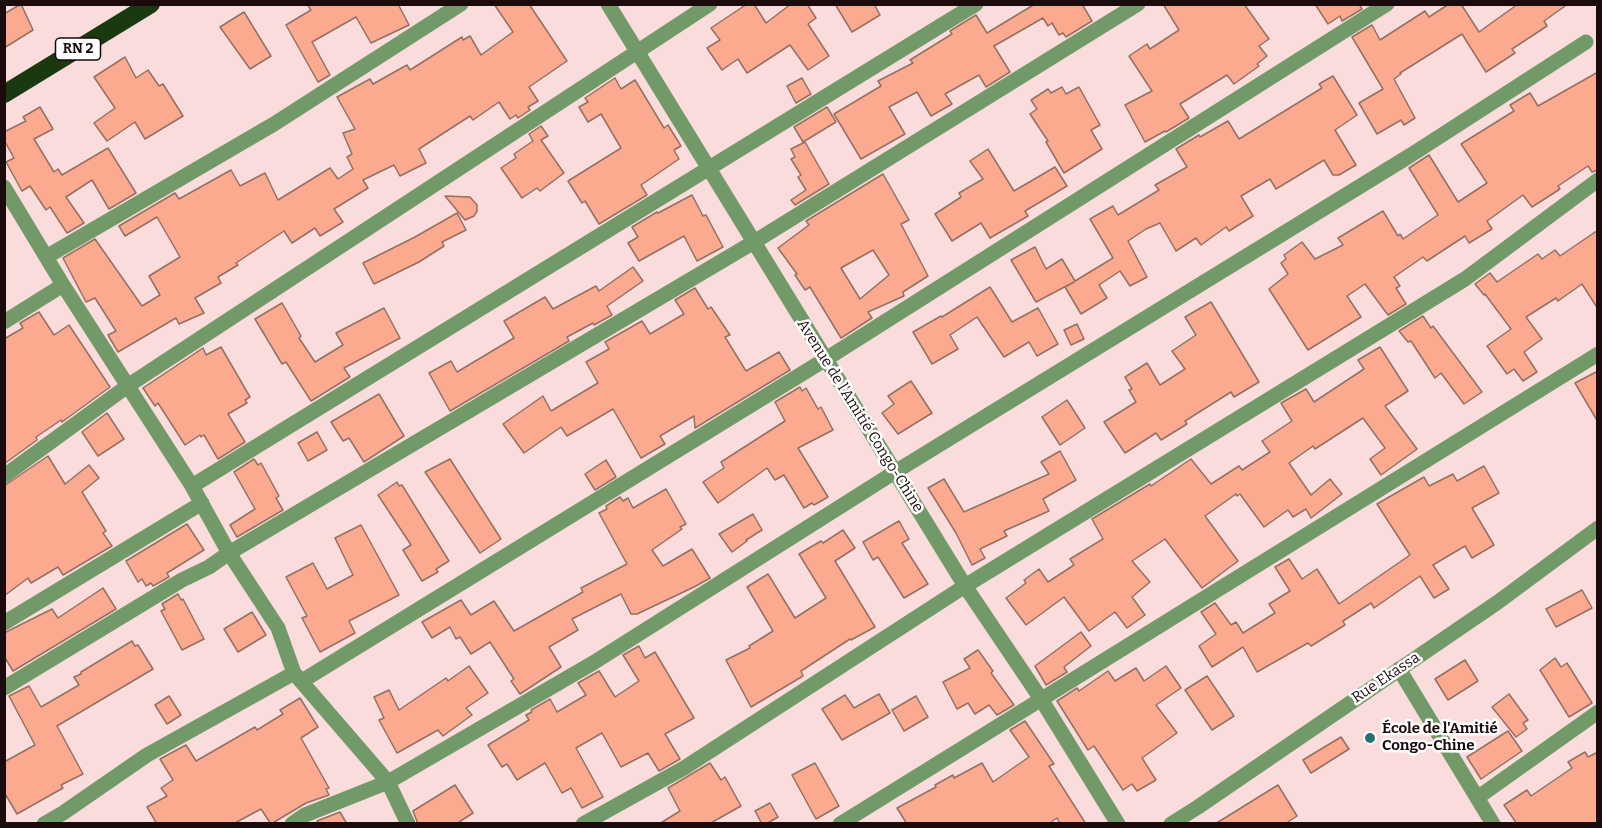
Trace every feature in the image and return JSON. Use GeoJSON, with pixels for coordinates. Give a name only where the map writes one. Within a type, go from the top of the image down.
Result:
{"type":"FeatureCollection","features":[{"type":"Feature","properties":{"kind":"highway","name":"RN 2"},"geometry":{"type":"LineString","coordinates":[[4,94],[151,4]]}},
{"type":"Feature","properties":{"kind":"street"},"geometry":{"type":"LineString","coordinates":[[46,257],[274,124],[461,4]]}},
{"type":"Feature","properties":{"kind":"street","name":"Avenue de l'Amitié Congo-Chine"},"geometry":{"type":"LineString","coordinates":[[608,4],[965,586],[1041,699],[1118,824]]}},
{"type":"Feature","properties":{"kind":"street"},"geometry":{"type":"LineString","coordinates":[[4,476],[129,385],[710,4]]}},
{"type":"Feature","properties":{"kind":"street"},"geometry":{"type":"LineString","coordinates":[[192,486],[976,4]]}},
{"type":"Feature","properties":{"kind":"street"},"geometry":{"type":"LineString","coordinates":[[4,688],[182,580],[209,567],[754,242],[1138,4]]}},
{"type":"Feature","properties":{"kind":"street"},"geometry":{"type":"LineString","coordinates":[[44,824],[147,755],[298,677],[826,359],[1387,4]]}},
{"type":"Feature","properties":{"kind":"street"},"geometry":{"type":"LineString","coordinates":[[292,824],[305,815],[387,782],[593,663],[895,472],[1401,162],[1586,42]]}},
{"type":"Feature","properties":{"kind":"street"},"geometry":{"type":"LineString","coordinates":[[583,824],[684,768],[965,586],[1465,279],[1598,180]]}},
{"type":"Feature","properties":{"kind":"street"},"geometry":{"type":"LineString","coordinates":[[4,187],[63,285],[192,486],[229,553],[278,628],[298,677],[387,782],[408,824]]}},
{"type":"Feature","properties":{"kind":"street"},"geometry":{"type":"LineString","coordinates":[[4,322],[63,285]]}},
{"type":"Feature","properties":{"kind":"street"},"geometry":{"type":"LineString","coordinates":[[840,824],[1598,354]]}},
{"type":"Feature","properties":{"kind":"street"},"geometry":{"type":"LineString","coordinates":[[4,623],[202,503]]}},
{"type":"Feature","properties":{"kind":"street","name":"Rue Ekassa"},"geometry":{"type":"LineString","coordinates":[[1171,824],[1498,602],[1598,528]]}},
{"type":"Feature","properties":{"kind":"street"},"geometry":{"type":"LineString","coordinates":[[1399,669],[1493,824]]}},
{"type":"Feature","properties":{"kind":"street"},"geometry":{"type":"LineString","coordinates":[[1477,798],[1598,712]]}},
{"type":"Feature","properties":{"kind":"building"},"geometry":{"type":"Polygon","coordinates":[[[21,4],[33,30],[4,48],[4,14],[21,4]]]}},
{"type":"Feature","properties":{"kind":"building"},"geometry":{"type":"Polygon","coordinates":[[[307,4],[398,4],[409,25],[371,43],[356,17],[312,42],[330,75],[318,82],[286,25],[311,10],[307,4]]]}},
{"type":"Feature","properties":{"kind":"building"},"geometry":{"type":"Polygon","coordinates":[[[494,4],[529,4],[567,61],[529,87],[538,101],[528,107],[530,110],[518,118],[516,115],[510,119],[499,102],[473,120],[470,116],[419,149],[426,163],[400,176],[394,165],[363,180],[368,188],[334,209],[343,222],[320,236],[315,228],[292,243],[284,231],[218,277],[221,283],[195,298],[204,313],[179,324],[176,318],[118,352],[108,335],[116,331],[95,298],[86,302],[63,258],[95,239],[142,306],[160,295],[149,276],[180,257],[157,217],[125,236],[119,226],[175,193],[179,199],[231,170],[240,186],[265,173],[278,200],[330,168],[338,179],[353,169],[347,157],[352,154],[343,133],[355,129],[337,97],[370,79],[373,84],[407,65],[410,70],[462,37],[463,40],[470,36],[481,55],[513,32],[494,4]]]}},
{"type":"Feature","properties":{"kind":"building"},"geometry":{"type":"Polygon","coordinates":[[[747,4],[754,4],[766,23],[791,4],[807,4],[816,18],[808,24],[829,56],[808,70],[790,45],[747,73],[738,59],[722,70],[707,48],[720,40],[711,28],[747,4]]]}},
{"type":"Feature","properties":{"kind":"building"},"geometry":{"type":"Polygon","coordinates":[[[835,4],[874,4],[880,15],[852,32],[835,4]]]}},
{"type":"Feature","properties":{"kind":"building"},"geometry":{"type":"Polygon","coordinates":[[[1035,4],[1082,4],[1092,21],[1066,37],[1063,33],[1059,35],[1052,23],[1048,26],[1043,18],[994,46],[1010,72],[986,87],[979,75],[945,94],[952,104],[931,116],[917,92],[889,107],[905,134],[861,159],[834,114],[881,86],[878,81],[913,63],[910,60],[952,34],[950,31],[976,15],[987,33],[1035,4]]]}},
{"type":"Feature","properties":{"kind":"building"},"geometry":{"type":"Polygon","coordinates":[[[1163,4],[1244,4],[1269,39],[1259,46],[1267,56],[1257,64],[1259,66],[1234,84],[1227,75],[1180,104],[1189,118],[1145,142],[1125,105],[1152,91],[1129,56],[1147,44],[1150,49],[1179,30],[1163,4]]]}},
{"type":"Feature","properties":{"kind":"building"},"geometry":{"type":"Polygon","coordinates":[[[1315,4],[1359,4],[1362,9],[1342,21],[1340,16],[1328,24],[1315,4]]]}},
{"type":"Feature","properties":{"kind":"building"},"geometry":{"type":"Polygon","coordinates":[[[1449,4],[1461,4],[1479,32],[1518,4],[1568,4],[1544,21],[1547,26],[1512,49],[1515,53],[1486,72],[1462,34],[1400,73],[1394,79],[1415,118],[1404,125],[1401,120],[1377,134],[1359,103],[1383,89],[1352,37],[1372,25],[1380,40],[1425,11],[1429,17],[1449,4]]]}},
{"type":"Feature","properties":{"kind":"building"},"geometry":{"type":"Polygon","coordinates":[[[244,12],[271,56],[250,69],[220,27],[244,12]]]}},
{"type":"Feature","properties":{"kind":"building"},"geometry":{"type":"Polygon","coordinates":[[[125,57],[136,78],[148,70],[159,86],[163,84],[183,116],[145,139],[135,122],[107,141],[94,123],[115,108],[94,77],[125,57]]]}},
{"type":"Feature","properties":{"kind":"building"},"geometry":{"type":"Polygon","coordinates":[[[1598,72],[1598,170],[1592,172],[1588,166],[1558,186],[1560,189],[1532,207],[1523,195],[1487,221],[1492,229],[1469,243],[1465,236],[1427,261],[1423,257],[1394,277],[1400,286],[1396,288],[1406,304],[1388,315],[1365,284],[1347,296],[1361,317],[1308,350],[1269,289],[1288,274],[1281,263],[1286,259],[1284,255],[1302,242],[1315,259],[1343,245],[1338,238],[1383,211],[1398,236],[1400,234],[1403,239],[1438,215],[1409,168],[1429,155],[1458,202],[1487,183],[1461,144],[1514,111],[1510,105],[1530,93],[1538,106],[1598,72]]]}},
{"type":"Feature","properties":{"kind":"building"},"geometry":{"type":"Polygon","coordinates":[[[1333,76],[1357,115],[1335,130],[1356,165],[1339,175],[1333,175],[1324,160],[1276,189],[1270,179],[1241,196],[1253,216],[1229,231],[1226,227],[1201,245],[1196,238],[1176,251],[1160,223],[1146,229],[1128,241],[1147,277],[1130,286],[1120,271],[1099,285],[1107,298],[1081,314],[1065,287],[1074,282],[1036,302],[1011,260],[1035,247],[1046,269],[1062,259],[1075,281],[1113,258],[1090,219],[1113,206],[1118,215],[1159,190],[1155,185],[1187,167],[1176,149],[1228,121],[1239,139],[1322,88],[1319,84],[1333,76]]]}},
{"type":"Feature","properties":{"kind":"building"},"geometry":{"type":"Polygon","coordinates":[[[615,78],[621,89],[635,80],[664,128],[668,125],[681,146],[674,150],[679,159],[641,185],[647,195],[599,224],[585,201],[582,203],[568,181],[621,148],[601,114],[588,122],[579,107],[588,102],[585,98],[615,78]]]}},
{"type":"Feature","properties":{"kind":"building"},"geometry":{"type":"Polygon","coordinates":[[[802,78],[811,94],[796,103],[787,86],[802,78]]]}},
{"type":"Feature","properties":{"kind":"building"},"geometry":{"type":"Polygon","coordinates":[[[1062,87],[1066,94],[1079,87],[1100,125],[1091,130],[1102,149],[1064,173],[1046,142],[1048,141],[1030,114],[1037,109],[1031,100],[1048,89],[1051,93],[1062,87]]]}},
{"type":"Feature","properties":{"kind":"building"},"geometry":{"type":"Polygon","coordinates":[[[40,107],[53,129],[34,139],[54,172],[58,169],[62,175],[108,148],[136,193],[109,209],[92,180],[66,197],[84,223],[67,233],[50,207],[46,210],[30,186],[22,191],[6,162],[14,158],[4,140],[4,132],[26,121],[23,117],[40,107]]]}},
{"type":"Feature","properties":{"kind":"building"},"geometry":{"type":"Polygon","coordinates":[[[827,107],[836,122],[803,142],[794,127],[827,107]]]}},
{"type":"Feature","properties":{"kind":"building"},"geometry":{"type":"Polygon","coordinates":[[[541,126],[548,136],[541,140],[564,173],[540,191],[537,188],[522,198],[501,168],[516,158],[514,154],[533,141],[529,134],[541,126]]]}},
{"type":"Feature","properties":{"kind":"building"},"geometry":{"type":"Polygon","coordinates":[[[805,142],[829,184],[795,205],[791,200],[806,190],[798,177],[801,175],[791,159],[795,157],[791,149],[805,142]]]}},
{"type":"Feature","properties":{"kind":"building"},"geometry":{"type":"Polygon","coordinates":[[[988,149],[1014,191],[1055,167],[1067,186],[1025,211],[1028,216],[990,238],[981,223],[952,241],[935,214],[961,197],[959,193],[983,179],[970,161],[988,149]]]}},
{"type":"Feature","properties":{"kind":"building"},"geometry":{"type":"Polygon","coordinates":[[[883,174],[909,220],[901,224],[928,276],[903,292],[904,296],[868,312],[872,318],[841,338],[810,287],[805,290],[795,275],[797,274],[778,248],[809,225],[806,221],[883,174]],[[873,250],[841,268],[860,299],[889,275],[873,250]]]}},
{"type":"Feature","properties":{"kind":"building"},"geometry":{"type":"Polygon","coordinates":[[[692,195],[723,247],[697,261],[684,236],[639,261],[628,243],[638,237],[632,227],[692,195]]]}},
{"type":"Feature","properties":{"kind":"building"},"geometry":{"type":"Polygon","coordinates":[[[445,196],[470,197],[477,205],[477,211],[474,216],[465,220],[445,196]]]}},
{"type":"Feature","properties":{"kind":"building"},"geometry":{"type":"Polygon","coordinates":[[[457,213],[466,230],[442,242],[444,246],[419,262],[374,284],[363,263],[457,213]]]}},
{"type":"Feature","properties":{"kind":"building"},"geometry":{"type":"Polygon","coordinates":[[[1598,230],[1598,309],[1582,284],[1558,301],[1556,298],[1526,317],[1542,339],[1524,352],[1537,372],[1523,381],[1514,369],[1507,374],[1487,346],[1511,329],[1475,284],[1490,273],[1497,282],[1538,254],[1542,259],[1555,250],[1560,256],[1598,230]]]}},
{"type":"Feature","properties":{"kind":"building"},"geometry":{"type":"Polygon","coordinates":[[[633,267],[643,281],[607,306],[612,315],[567,337],[569,341],[450,411],[429,373],[451,361],[457,372],[514,338],[504,321],[545,297],[553,309],[596,286],[599,291],[633,267]]]}},
{"type":"Feature","properties":{"kind":"building"},"geometry":{"type":"Polygon","coordinates":[[[990,287],[1012,322],[1038,308],[1058,344],[1037,356],[1029,342],[1004,357],[977,317],[950,335],[958,349],[932,364],[913,332],[990,287]]]}},
{"type":"Feature","properties":{"kind":"building"},"geometry":{"type":"Polygon","coordinates":[[[695,288],[708,309],[711,307],[730,335],[725,337],[746,371],[779,352],[790,370],[695,428],[694,416],[660,436],[665,444],[641,458],[613,409],[567,436],[561,427],[524,453],[503,424],[543,396],[551,411],[598,383],[586,362],[609,349],[605,342],[642,321],[650,334],[684,314],[675,300],[695,288]]]}},
{"type":"Feature","properties":{"kind":"building"},"geometry":{"type":"Polygon","coordinates":[[[1211,302],[1259,382],[1234,397],[1231,392],[1185,421],[1187,424],[1161,440],[1156,433],[1125,453],[1104,422],[1136,402],[1125,377],[1147,363],[1160,385],[1185,369],[1172,351],[1196,335],[1185,317],[1211,302]]]}},
{"type":"Feature","properties":{"kind":"building"},"geometry":{"type":"Polygon","coordinates":[[[282,303],[301,336],[299,338],[315,362],[343,345],[336,333],[384,308],[400,338],[344,368],[350,377],[311,401],[286,362],[282,364],[255,319],[282,303]]]}},
{"type":"Feature","properties":{"kind":"building"},"geometry":{"type":"Polygon","coordinates":[[[39,312],[54,335],[69,325],[110,387],[62,422],[61,420],[36,437],[37,440],[4,464],[4,339],[23,328],[20,323],[39,312]]]}},
{"type":"Feature","properties":{"kind":"building"},"geometry":{"type":"Polygon","coordinates":[[[1423,316],[1482,392],[1464,404],[1441,373],[1435,378],[1411,341],[1408,342],[1399,331],[1423,316]]]}},
{"type":"Feature","properties":{"kind":"building"},"geometry":{"type":"Polygon","coordinates":[[[1077,324],[1084,339],[1071,345],[1064,330],[1077,324]]]}},
{"type":"Feature","properties":{"kind":"building"},"geometry":{"type":"Polygon","coordinates":[[[221,347],[250,397],[245,400],[247,403],[228,414],[245,442],[218,459],[204,435],[201,437],[200,435],[185,445],[158,403],[155,406],[143,388],[203,348],[206,355],[221,347]]]}},
{"type":"Feature","properties":{"kind":"building"},"geometry":{"type":"Polygon","coordinates":[[[1380,347],[1408,391],[1385,406],[1417,449],[1381,475],[1370,459],[1385,448],[1363,418],[1315,449],[1313,446],[1289,463],[1311,495],[1330,479],[1342,494],[1311,518],[1306,509],[1293,517],[1288,510],[1264,527],[1240,494],[1237,496],[1236,494],[1205,516],[1238,561],[1202,588],[1165,539],[1132,561],[1150,582],[1132,597],[1145,615],[1127,628],[1115,612],[1089,631],[1064,597],[1026,625],[1006,598],[1026,583],[1024,580],[1039,569],[1048,582],[1074,565],[1070,559],[1103,539],[1092,519],[1150,484],[1151,486],[1191,459],[1211,484],[1239,466],[1242,470],[1270,452],[1262,441],[1292,421],[1281,403],[1306,389],[1314,402],[1364,369],[1358,360],[1380,347]]]}},
{"type":"Feature","properties":{"kind":"building"},"geometry":{"type":"Polygon","coordinates":[[[1598,371],[1598,422],[1575,383],[1598,371]]]}},
{"type":"Feature","properties":{"kind":"building"},"geometry":{"type":"Polygon","coordinates":[[[911,381],[932,413],[898,434],[882,413],[894,404],[888,396],[911,381]]]}},
{"type":"Feature","properties":{"kind":"building"},"geometry":{"type":"Polygon","coordinates":[[[800,387],[802,391],[806,388],[818,409],[821,407],[833,430],[798,448],[828,497],[804,508],[784,475],[775,480],[767,468],[718,503],[703,482],[724,468],[721,462],[785,421],[775,402],[800,387]]]}},
{"type":"Feature","properties":{"kind":"building"},"geometry":{"type":"Polygon","coordinates":[[[379,394],[404,436],[364,462],[349,438],[343,441],[331,422],[379,394]]]}},
{"type":"Feature","properties":{"kind":"building"},"geometry":{"type":"Polygon","coordinates":[[[1067,400],[1085,428],[1060,445],[1042,417],[1067,400]]]}},
{"type":"Feature","properties":{"kind":"building"},"geometry":{"type":"Polygon","coordinates":[[[107,413],[124,439],[98,456],[82,432],[107,413]]]}},
{"type":"Feature","properties":{"kind":"building"},"geometry":{"type":"Polygon","coordinates":[[[317,432],[327,450],[308,461],[298,443],[317,432]]]}},
{"type":"Feature","properties":{"kind":"building"},"geometry":{"type":"Polygon","coordinates":[[[1060,451],[1076,480],[1043,499],[1049,511],[1004,531],[1007,536],[980,549],[985,558],[972,565],[956,533],[928,488],[944,479],[964,512],[1049,474],[1041,462],[1060,451]]]}},
{"type":"Feature","properties":{"kind":"building"},"geometry":{"type":"Polygon","coordinates":[[[48,456],[65,484],[89,465],[99,478],[82,492],[106,531],[103,533],[112,546],[63,575],[58,567],[31,583],[28,578],[4,596],[4,486],[48,456]]]}},
{"type":"Feature","properties":{"kind":"building"},"geometry":{"type":"Polygon","coordinates":[[[254,459],[258,465],[261,463],[279,496],[276,498],[283,510],[237,537],[230,525],[255,509],[234,472],[254,459]]]}},
{"type":"Feature","properties":{"kind":"building"},"geometry":{"type":"Polygon","coordinates":[[[450,459],[501,539],[480,553],[425,472],[450,459]]]}},
{"type":"Feature","properties":{"kind":"building"},"geometry":{"type":"Polygon","coordinates":[[[606,460],[616,477],[595,490],[585,474],[606,460]]]}},
{"type":"Feature","properties":{"kind":"building"},"geometry":{"type":"Polygon","coordinates":[[[1484,466],[1499,493],[1472,508],[1494,545],[1472,558],[1465,546],[1433,565],[1449,589],[1434,598],[1420,576],[1374,608],[1371,603],[1343,621],[1345,625],[1311,646],[1308,643],[1257,672],[1243,647],[1212,667],[1199,646],[1216,634],[1201,612],[1215,603],[1231,625],[1236,622],[1243,633],[1275,613],[1269,604],[1290,591],[1275,567],[1289,559],[1302,579],[1317,569],[1339,604],[1410,555],[1377,504],[1424,477],[1429,486],[1453,474],[1457,481],[1484,466]]]}},
{"type":"Feature","properties":{"kind":"building"},"geometry":{"type":"Polygon","coordinates":[[[397,482],[399,486],[402,485],[449,561],[436,569],[438,572],[422,581],[403,550],[411,545],[378,495],[397,482]]]}},
{"type":"Feature","properties":{"kind":"building"},"geometry":{"type":"Polygon","coordinates":[[[666,489],[686,524],[652,550],[663,566],[692,549],[710,578],[637,614],[631,614],[621,594],[572,619],[578,630],[549,647],[561,667],[520,694],[511,681],[514,679],[490,642],[471,654],[460,637],[456,639],[450,627],[432,638],[422,622],[461,600],[471,615],[494,601],[514,631],[583,592],[581,588],[627,564],[599,513],[607,509],[606,506],[620,497],[623,501],[628,498],[633,508],[666,489]]]}},
{"type":"Feature","properties":{"kind":"building"},"geometry":{"type":"Polygon","coordinates":[[[753,514],[762,530],[732,552],[719,534],[753,514]]]}},
{"type":"Feature","properties":{"kind":"building"},"geometry":{"type":"Polygon","coordinates":[[[899,521],[909,539],[902,543],[928,584],[904,598],[878,557],[873,560],[863,542],[899,521]]]}},
{"type":"Feature","properties":{"kind":"building"},"geometry":{"type":"Polygon","coordinates":[[[187,524],[204,550],[167,573],[169,577],[153,586],[151,583],[146,586],[142,579],[138,582],[126,561],[187,524]]]}},
{"type":"Feature","properties":{"kind":"building"},"geometry":{"type":"Polygon","coordinates":[[[361,525],[399,595],[349,621],[355,633],[320,652],[302,618],[307,616],[286,577],[313,563],[327,589],[353,575],[335,538],[361,525]]]}},
{"type":"Feature","properties":{"kind":"building"},"geometry":{"type":"Polygon","coordinates":[[[843,530],[855,548],[835,561],[875,627],[850,639],[801,671],[803,676],[751,707],[726,660],[750,648],[749,646],[773,631],[747,587],[768,574],[795,618],[826,598],[799,554],[821,541],[823,543],[843,530]]]}},
{"type":"Feature","properties":{"kind":"building"},"geometry":{"type":"Polygon","coordinates":[[[103,588],[116,609],[13,671],[4,656],[4,633],[52,609],[58,618],[103,588]]]}},
{"type":"Feature","properties":{"kind":"building"},"geometry":{"type":"Polygon","coordinates":[[[1582,590],[1592,608],[1556,627],[1546,609],[1582,590]]]}},
{"type":"Feature","properties":{"kind":"building"},"geometry":{"type":"Polygon","coordinates":[[[178,594],[181,600],[183,599],[204,639],[182,650],[161,611],[165,609],[162,604],[178,594]]]}},
{"type":"Feature","properties":{"kind":"building"},"geometry":{"type":"Polygon","coordinates":[[[252,612],[266,635],[238,652],[224,629],[252,612]]]}},
{"type":"Feature","properties":{"kind":"building"},"geometry":{"type":"Polygon","coordinates":[[[1081,632],[1091,646],[1064,667],[1067,672],[1046,685],[1035,666],[1081,632]]]}},
{"type":"Feature","properties":{"kind":"building"},"geometry":{"type":"Polygon","coordinates":[[[132,641],[135,646],[138,645],[153,669],[57,726],[83,774],[61,785],[63,788],[17,814],[4,792],[4,762],[35,745],[9,696],[29,686],[41,707],[79,685],[74,677],[132,641]]]}},
{"type":"Feature","properties":{"kind":"building"},"geometry":{"type":"Polygon","coordinates":[[[639,646],[645,658],[655,652],[694,718],[665,734],[680,759],[659,771],[648,753],[621,767],[602,733],[576,748],[603,797],[582,808],[571,788],[562,793],[545,763],[517,780],[507,764],[502,767],[488,745],[529,720],[526,715],[532,712],[531,710],[550,699],[557,712],[586,695],[578,683],[599,671],[615,697],[639,681],[623,655],[639,646]]]}},
{"type":"Feature","properties":{"kind":"building"},"geometry":{"type":"Polygon","coordinates":[[[978,650],[1014,705],[997,715],[989,705],[975,714],[968,703],[957,709],[943,682],[970,668],[964,659],[978,650]]]}},
{"type":"Feature","properties":{"kind":"building"},"geometry":{"type":"Polygon","coordinates":[[[1555,658],[1561,667],[1567,663],[1592,703],[1569,717],[1540,670],[1555,658]]]}},
{"type":"Feature","properties":{"kind":"building"},"geometry":{"type":"Polygon","coordinates":[[[1465,660],[1478,681],[1448,700],[1435,679],[1465,660]]]}},
{"type":"Feature","properties":{"kind":"building"},"geometry":{"type":"Polygon","coordinates":[[[469,666],[488,693],[466,708],[472,715],[443,736],[438,730],[397,753],[379,720],[384,718],[374,697],[389,690],[399,710],[446,678],[448,681],[469,666]]]}},
{"type":"Feature","properties":{"kind":"building"},"geometry":{"type":"Polygon","coordinates":[[[1166,666],[1181,688],[1156,705],[1177,733],[1142,758],[1156,780],[1137,791],[1132,784],[1123,790],[1094,746],[1088,750],[1057,701],[1077,688],[1079,691],[1108,671],[1115,681],[1136,668],[1144,681],[1166,666]]]}},
{"type":"Feature","properties":{"kind":"building"},"geometry":{"type":"Polygon","coordinates":[[[1207,676],[1234,716],[1212,730],[1185,690],[1207,676]]]}},
{"type":"Feature","properties":{"kind":"building"},"geometry":{"type":"Polygon","coordinates":[[[879,694],[890,713],[842,740],[822,709],[845,695],[854,708],[879,694]]]}},
{"type":"Feature","properties":{"kind":"building"},"geometry":{"type":"Polygon","coordinates":[[[1509,694],[1528,720],[1523,723],[1527,729],[1516,737],[1492,707],[1509,694]]]}},
{"type":"Feature","properties":{"kind":"building"},"geometry":{"type":"Polygon","coordinates":[[[169,696],[181,715],[167,724],[155,705],[169,696]]]}},
{"type":"Feature","properties":{"kind":"building"},"geometry":{"type":"Polygon","coordinates":[[[916,696],[928,717],[904,731],[892,710],[916,696]]]}},
{"type":"Feature","properties":{"kind":"building"},"geometry":{"type":"Polygon","coordinates":[[[300,698],[318,727],[301,738],[329,788],[326,789],[329,795],[306,803],[271,824],[261,809],[233,824],[157,824],[147,807],[167,796],[161,788],[173,780],[160,759],[186,745],[196,761],[255,727],[257,730],[283,714],[280,710],[300,698]]]}},
{"type":"Feature","properties":{"kind":"building"},"geometry":{"type":"Polygon","coordinates":[[[1025,721],[1054,764],[1049,766],[1086,824],[1060,824],[1057,818],[1048,824],[907,824],[897,808],[953,775],[954,778],[982,763],[993,782],[1029,757],[1010,730],[1025,721]]]}},
{"type":"Feature","properties":{"kind":"building"},"geometry":{"type":"Polygon","coordinates":[[[1508,731],[1522,751],[1481,779],[1467,757],[1508,731]]]}},
{"type":"Feature","properties":{"kind":"building"},"geometry":{"type":"Polygon","coordinates":[[[1341,737],[1349,749],[1311,773],[1303,760],[1341,737]]]}},
{"type":"Feature","properties":{"kind":"building"},"geometry":{"type":"Polygon","coordinates":[[[1585,752],[1588,757],[1598,752],[1598,824],[1517,824],[1504,805],[1527,790],[1531,796],[1572,768],[1568,762],[1585,752]]]}},
{"type":"Feature","properties":{"kind":"building"},"geometry":{"type":"Polygon","coordinates":[[[710,763],[721,780],[725,777],[741,806],[709,824],[659,824],[680,811],[668,788],[710,763]]]}},
{"type":"Feature","properties":{"kind":"building"},"geometry":{"type":"Polygon","coordinates":[[[815,763],[839,806],[816,819],[792,775],[815,763]]]}},
{"type":"Feature","properties":{"kind":"building"},"geometry":{"type":"Polygon","coordinates":[[[455,785],[473,813],[456,824],[418,824],[413,811],[455,785]]]}},
{"type":"Feature","properties":{"kind":"building"},"geometry":{"type":"Polygon","coordinates":[[[1278,785],[1297,816],[1285,824],[1215,824],[1278,785]]]}},
{"type":"Feature","properties":{"kind":"building"},"geometry":{"type":"Polygon","coordinates":[[[770,803],[778,817],[762,824],[755,811],[770,803]]]}},
{"type":"Feature","properties":{"kind":"building"},"geometry":{"type":"Polygon","coordinates":[[[340,812],[347,824],[319,824],[317,821],[340,812]]]}},
{"type":"Feature","properties":{"kind":"place","name":"École de l'Amitié Congo-Chine"},"geometry":{"type":"Point","coordinates":[1370,738]}}]}
